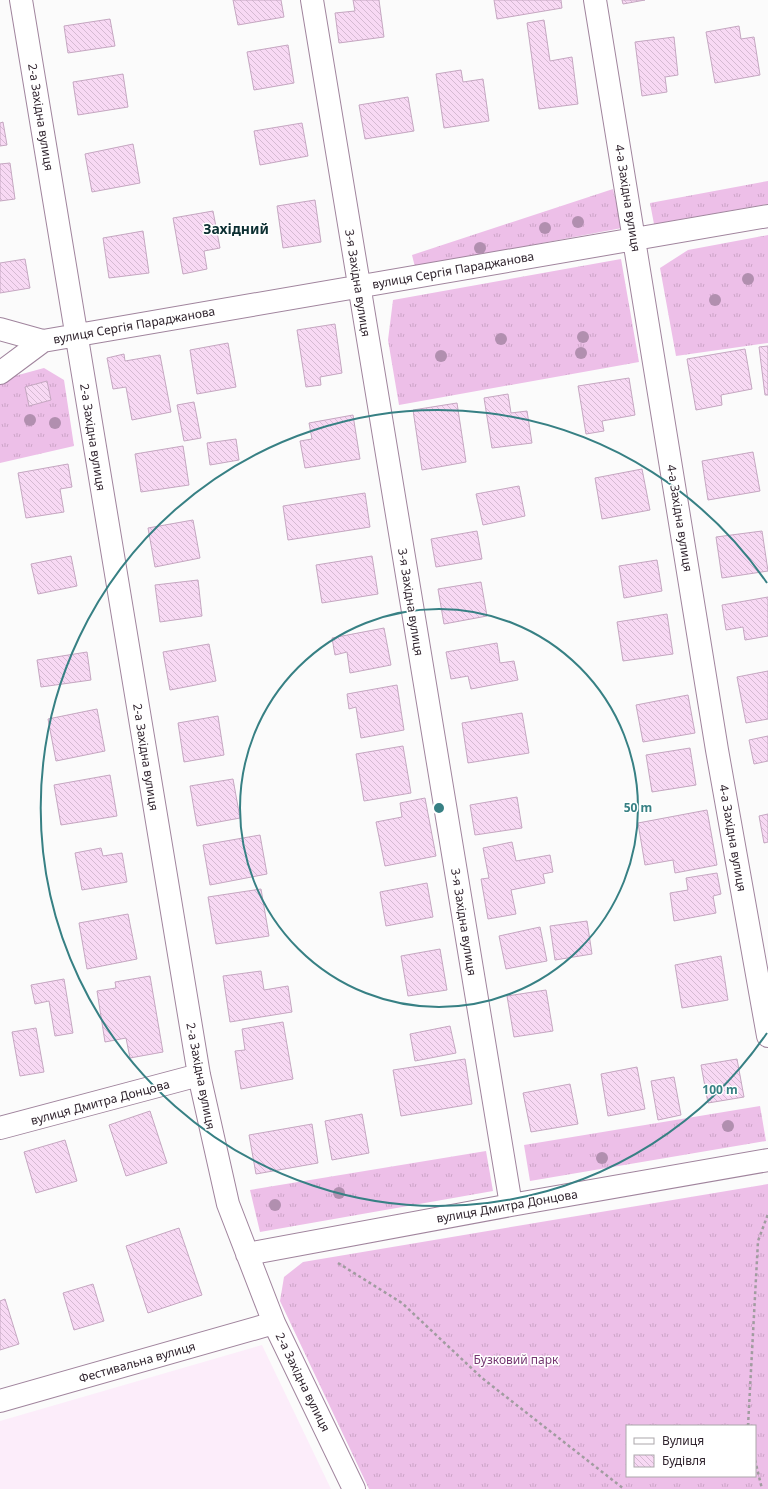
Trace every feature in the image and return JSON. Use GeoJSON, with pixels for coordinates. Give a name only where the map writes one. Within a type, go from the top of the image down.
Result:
{"type":"FeatureCollection","features":[{"type":"Feature","properties":{"kind":"street","name":"2-а Західна вулиця"},"geometry":{"type":"LineString","coordinates":[[21,0],[199,1075],[228,1204],[274,1323],[354,1489]]}},
{"type":"Feature","properties":{"kind":"street","name":"3-я Західна вулиця"},"geometry":{"type":"LineString","coordinates":[[312,0],[358,286],[511,1205]]}},
{"type":"Feature","properties":{"kind":"street","name":"4-а Західна вулиця"},"geometry":{"type":"LineString","coordinates":[[595,0],[635,238],[717,750],[768,1036]]}},
{"type":"Feature","properties":{"kind":"street","name":"вулиця Сергія Параджанова"},"geometry":{"type":"LineString","coordinates":[[0,329],[43,341],[768,216]]}},
{"type":"Feature","properties":{"kind":"street","name":"вулиця Сергія Параджанова"},"geometry":{"type":"LineString","coordinates":[[0,373],[43,341]]}},
{"type":"Feature","properties":{"kind":"street","name":"вулиця Дмитра Донцова"},"geometry":{"type":"LineString","coordinates":[[0,1128],[199,1075]]}},
{"type":"Feature","properties":{"kind":"street","name":"вулиця Дмитра Донцова"},"geometry":{"type":"LineString","coordinates":[[247,1254],[511,1205],[768,1160]]}},
{"type":"Feature","properties":{"kind":"street","name":"Фестивальна вулиця"},"geometry":{"type":"LineString","coordinates":[[0,1401],[274,1323]]}},
{"type":"Feature","properties":{"kind":"path"},"geometry":{"type":"LineString","coordinates":[[748,1425],[758,1241],[768,1214]]}},
{"type":"Feature","properties":{"kind":"path"},"geometry":{"type":"LineString","coordinates":[[338,1263],[402,1303],[482,1378],[624,1489]]}},
{"type":"Feature","properties":{"kind":"path"},"geometry":{"type":"LineString","coordinates":[[756,1464],[762,1489]]}},
{"type":"Feature","properties":{"kind":"shaded area"},"geometry":{"type":"Polygon","coordinates":[[[262,1345],[331,1489],[0,1489],[0,1421],[262,1345]]]}},
{"type":"Feature","properties":{"kind":"green space"},"geometry":{"type":"Polygon","coordinates":[[[768,181],[768,204],[654,224],[650,203],[768,181]]]}},
{"type":"Feature","properties":{"kind":"green space"},"geometry":{"type":"Polygon","coordinates":[[[613,189],[622,228],[415,267],[412,255],[613,189]]]}},
{"type":"Feature","properties":{"kind":"green space"},"geometry":{"type":"Polygon","coordinates":[[[768,235],[768,343],[676,356],[660,268],[688,250],[768,235]]]}},
{"type":"Feature","properties":{"kind":"green space"},"geometry":{"type":"Polygon","coordinates":[[[621,259],[639,362],[399,405],[388,340],[393,300],[621,259]]]}},
{"type":"Feature","properties":{"kind":"green space"},"geometry":{"type":"Polygon","coordinates":[[[44,368],[64,380],[74,446],[0,463],[0,380],[44,368]]]}},
{"type":"Feature","properties":{"kind":"green space"},"geometry":{"type":"Polygon","coordinates":[[[760,1106],[766,1141],[530,1181],[524,1145],[760,1106]]]}},
{"type":"Feature","properties":{"kind":"green space"},"geometry":{"type":"Polygon","coordinates":[[[486,1151],[493,1191],[260,1232],[250,1190],[486,1151]]]}},
{"type":"Feature","properties":{"kind":"green space","name":"Бузковий парк"},"geometry":{"type":"Polygon","coordinates":[[[768,1184],[768,1489],[369,1489],[280,1301],[284,1277],[303,1262],[768,1184]]]}},
{"type":"Feature","properties":{"kind":"building"},"geometry":{"type":"Polygon","coordinates":[[[233,0],[281,0],[284,17],[238,25],[233,0]]]}},
{"type":"Feature","properties":{"kind":"building"},"geometry":{"type":"Polygon","coordinates":[[[353,0],[379,0],[384,37],[339,43],[335,13],[355,11],[353,0]]]}},
{"type":"Feature","properties":{"kind":"building"},"geometry":{"type":"Polygon","coordinates":[[[494,0],[561,0],[562,8],[497,19],[494,0]]]}},
{"type":"Feature","properties":{"kind":"building"},"geometry":{"type":"Polygon","coordinates":[[[622,0],[645,0],[623,4],[622,0]]]}},
{"type":"Feature","properties":{"kind":"building"},"geometry":{"type":"Polygon","coordinates":[[[110,19],[115,46],[68,53],[64,26],[110,19]]]}},
{"type":"Feature","properties":{"kind":"building"},"geometry":{"type":"Polygon","coordinates":[[[544,20],[550,61],[572,57],[578,104],[539,109],[527,23],[544,20]]]}},
{"type":"Feature","properties":{"kind":"building"},"geometry":{"type":"Polygon","coordinates":[[[739,26],[741,39],[754,37],[760,75],[715,83],[706,32],[739,26]]]}},
{"type":"Feature","properties":{"kind":"building"},"geometry":{"type":"Polygon","coordinates":[[[674,37],[678,75],[665,77],[667,92],[642,96],[635,42],[674,37]]]}},
{"type":"Feature","properties":{"kind":"building"},"geometry":{"type":"Polygon","coordinates":[[[288,45],[294,83],[254,90],[247,52],[288,45]]]}},
{"type":"Feature","properties":{"kind":"building"},"geometry":{"type":"Polygon","coordinates":[[[461,70],[463,82],[483,79],[489,121],[444,128],[436,74],[461,70]]]}},
{"type":"Feature","properties":{"kind":"building"},"geometry":{"type":"Polygon","coordinates":[[[123,74],[128,107],[78,115],[73,82],[123,74]]]}},
{"type":"Feature","properties":{"kind":"building"},"geometry":{"type":"Polygon","coordinates":[[[408,97],[414,131],[365,139],[359,105],[408,97]]]}},
{"type":"Feature","properties":{"kind":"building"},"geometry":{"type":"Polygon","coordinates":[[[3,122],[7,145],[0,146],[0,123],[3,122]]]}},
{"type":"Feature","properties":{"kind":"building"},"geometry":{"type":"Polygon","coordinates":[[[302,123],[308,156],[260,165],[254,131],[302,123]]]}},
{"type":"Feature","properties":{"kind":"building"},"geometry":{"type":"Polygon","coordinates":[[[133,144],[140,183],[92,192],[85,154],[133,144]]]}},
{"type":"Feature","properties":{"kind":"building"},"geometry":{"type":"Polygon","coordinates":[[[10,163],[15,199],[0,201],[0,164],[10,163]]]}},
{"type":"Feature","properties":{"kind":"building"},"geometry":{"type":"Polygon","coordinates":[[[315,200],[321,242],[283,248],[277,206],[315,200]]]}},
{"type":"Feature","properties":{"kind":"building"},"geometry":{"type":"Polygon","coordinates":[[[213,211],[220,248],[204,251],[207,269],[183,274],[173,218],[213,211]]]}},
{"type":"Feature","properties":{"kind":"building"},"geometry":{"type":"Polygon","coordinates":[[[143,231],[149,273],[109,278],[103,238],[143,231]]]}},
{"type":"Feature","properties":{"kind":"building"},"geometry":{"type":"Polygon","coordinates":[[[25,259],[30,288],[0,293],[0,263],[25,259]]]}},
{"type":"Feature","properties":{"kind":"building"},"geometry":{"type":"Polygon","coordinates":[[[335,324],[342,373],[320,377],[321,385],[306,387],[297,330],[335,324]]]}},
{"type":"Feature","properties":{"kind":"building"},"geometry":{"type":"Polygon","coordinates":[[[228,343],[236,387],[197,394],[190,350],[228,343]]]}},
{"type":"Feature","properties":{"kind":"building"},"geometry":{"type":"Polygon","coordinates":[[[768,346],[768,395],[765,395],[759,347],[768,346]]]}},
{"type":"Feature","properties":{"kind":"building"},"geometry":{"type":"Polygon","coordinates":[[[745,349],[752,389],[721,395],[722,405],[696,410],[687,359],[745,349]]]}},
{"type":"Feature","properties":{"kind":"building"},"geometry":{"type":"Polygon","coordinates":[[[124,354],[125,361],[160,355],[171,412],[132,420],[126,387],[113,389],[107,358],[124,354]]]}},
{"type":"Feature","properties":{"kind":"building"},"geometry":{"type":"Polygon","coordinates":[[[629,378],[635,415],[602,421],[604,431],[586,434],[578,386],[629,378]]]}},
{"type":"Feature","properties":{"kind":"building"},"geometry":{"type":"Polygon","coordinates":[[[47,381],[51,400],[29,406],[25,387],[47,381]]]}},
{"type":"Feature","properties":{"kind":"building"},"geometry":{"type":"Polygon","coordinates":[[[508,394],[511,413],[527,411],[532,443],[492,448],[484,398],[508,394]]]}},
{"type":"Feature","properties":{"kind":"building"},"geometry":{"type":"Polygon","coordinates":[[[194,402],[201,438],[184,441],[177,405],[194,402]]]}},
{"type":"Feature","properties":{"kind":"building"},"geometry":{"type":"Polygon","coordinates":[[[457,403],[466,462],[422,470],[413,410],[457,403]]]}},
{"type":"Feature","properties":{"kind":"building"},"geometry":{"type":"Polygon","coordinates":[[[353,415],[360,459],[305,468],[300,441],[312,439],[309,423],[353,415]]]}},
{"type":"Feature","properties":{"kind":"building"},"geometry":{"type":"Polygon","coordinates":[[[236,439],[239,460],[210,465],[207,443],[236,439]]]}},
{"type":"Feature","properties":{"kind":"building"},"geometry":{"type":"Polygon","coordinates":[[[183,446],[189,485],[141,492],[135,454],[183,446]]]}},
{"type":"Feature","properties":{"kind":"building"},"geometry":{"type":"Polygon","coordinates":[[[753,452],[760,491],[708,500],[702,461],[753,452]]]}},
{"type":"Feature","properties":{"kind":"building"},"geometry":{"type":"Polygon","coordinates":[[[68,464],[72,487],[60,489],[64,512],[26,518],[18,473],[68,464]]]}},
{"type":"Feature","properties":{"kind":"building"},"geometry":{"type":"Polygon","coordinates":[[[642,469],[650,510],[602,519],[595,478],[642,469]]]}},
{"type":"Feature","properties":{"kind":"building"},"geometry":{"type":"Polygon","coordinates":[[[519,486],[525,516],[483,525],[476,494],[519,486]]]}},
{"type":"Feature","properties":{"kind":"building"},"geometry":{"type":"Polygon","coordinates":[[[365,493],[370,527],[288,540],[283,506],[365,493]]]}},
{"type":"Feature","properties":{"kind":"building"},"geometry":{"type":"Polygon","coordinates":[[[193,520],[200,558],[155,567],[148,528],[193,520]]]}},
{"type":"Feature","properties":{"kind":"building"},"geometry":{"type":"Polygon","coordinates":[[[477,531],[482,559],[436,567],[431,539],[477,531]]]}},
{"type":"Feature","properties":{"kind":"building"},"geometry":{"type":"Polygon","coordinates":[[[762,531],[768,571],[722,578],[716,537],[762,531]]]}},
{"type":"Feature","properties":{"kind":"building"},"geometry":{"type":"Polygon","coordinates":[[[71,556],[77,586],[38,594],[31,564],[71,556]]]}},
{"type":"Feature","properties":{"kind":"building"},"geometry":{"type":"Polygon","coordinates":[[[372,556],[378,594],[322,603],[316,565],[372,556]]]}},
{"type":"Feature","properties":{"kind":"building"},"geometry":{"type":"Polygon","coordinates":[[[657,560],[662,591],[624,598],[619,566],[657,560]]]}},
{"type":"Feature","properties":{"kind":"building"},"geometry":{"type":"Polygon","coordinates":[[[198,580],[202,616],[160,622],[155,585],[198,580]]]}},
{"type":"Feature","properties":{"kind":"building"},"geometry":{"type":"Polygon","coordinates":[[[481,582],[487,616],[444,624],[438,589],[481,582]]]}},
{"type":"Feature","properties":{"kind":"building"},"geometry":{"type":"Polygon","coordinates":[[[768,597],[768,636],[745,640],[743,627],[726,630],[722,605],[768,597]]]}},
{"type":"Feature","properties":{"kind":"building"},"geometry":{"type":"Polygon","coordinates":[[[667,614],[673,654],[623,661],[617,622],[667,614]]]}},
{"type":"Feature","properties":{"kind":"building"},"geometry":{"type":"Polygon","coordinates":[[[384,628],[391,665],[350,673],[347,652],[335,655],[332,638],[384,628]]]}},
{"type":"Feature","properties":{"kind":"building"},"geometry":{"type":"Polygon","coordinates":[[[497,643],[500,663],[514,661],[518,680],[471,689],[468,676],[451,679],[446,652],[497,643]]]}},
{"type":"Feature","properties":{"kind":"building"},"geometry":{"type":"Polygon","coordinates":[[[209,644],[216,681],[170,690],[163,652],[209,644]]]}},
{"type":"Feature","properties":{"kind":"building"},"geometry":{"type":"Polygon","coordinates":[[[87,652],[91,680],[41,687],[37,660],[87,652]]]}},
{"type":"Feature","properties":{"kind":"building"},"geometry":{"type":"Polygon","coordinates":[[[768,671],[768,719],[746,723],[737,677],[768,671]]]}},
{"type":"Feature","properties":{"kind":"building"},"geometry":{"type":"Polygon","coordinates":[[[397,685],[404,730],[361,738],[356,707],[349,709],[347,694],[397,685]]]}},
{"type":"Feature","properties":{"kind":"building"},"geometry":{"type":"Polygon","coordinates":[[[688,695],[695,733],[643,742],[636,705],[688,695]]]}},
{"type":"Feature","properties":{"kind":"building"},"geometry":{"type":"Polygon","coordinates":[[[97,709],[105,751],[56,761],[48,719],[97,709]]]}},
{"type":"Feature","properties":{"kind":"building"},"geometry":{"type":"Polygon","coordinates":[[[522,713],[529,753],[468,763],[462,723],[522,713]]]}},
{"type":"Feature","properties":{"kind":"building"},"geometry":{"type":"Polygon","coordinates":[[[218,716],[224,755],[184,762],[178,723],[218,716]]]}},
{"type":"Feature","properties":{"kind":"building"},"geometry":{"type":"Polygon","coordinates":[[[768,736],[768,761],[754,764],[749,740],[768,736]]]}},
{"type":"Feature","properties":{"kind":"building"},"geometry":{"type":"Polygon","coordinates":[[[403,746],[411,793],[364,801],[356,754],[403,746]]]}},
{"type":"Feature","properties":{"kind":"building"},"geometry":{"type":"Polygon","coordinates":[[[690,748],[696,785],[652,792],[646,755],[690,748]]]}},
{"type":"Feature","properties":{"kind":"building"},"geometry":{"type":"Polygon","coordinates":[[[110,775],[117,816],[61,825],[54,785],[110,775]]]}},
{"type":"Feature","properties":{"kind":"building"},"geometry":{"type":"Polygon","coordinates":[[[233,779],[240,818],[197,826],[190,786],[233,779]]]}},
{"type":"Feature","properties":{"kind":"building"},"geometry":{"type":"Polygon","coordinates":[[[517,797],[522,828],[475,835],[470,805],[517,797]]]}},
{"type":"Feature","properties":{"kind":"building"},"geometry":{"type":"Polygon","coordinates":[[[425,798],[436,856],[385,866],[376,822],[402,817],[400,803],[425,798]]]}},
{"type":"Feature","properties":{"kind":"building"},"geometry":{"type":"Polygon","coordinates":[[[707,810],[717,865],[675,873],[673,860],[645,865],[638,823],[707,810]]]}},
{"type":"Feature","properties":{"kind":"building"},"geometry":{"type":"Polygon","coordinates":[[[768,814],[768,842],[764,843],[759,816],[768,814]]]}},
{"type":"Feature","properties":{"kind":"building"},"geometry":{"type":"Polygon","coordinates":[[[260,835],[267,874],[210,885],[203,845],[260,835]]]}},
{"type":"Feature","properties":{"kind":"building"},"geometry":{"type":"Polygon","coordinates":[[[512,842],[516,861],[550,855],[553,872],[543,874],[545,883],[511,890],[516,914],[488,919],[481,879],[489,878],[483,848],[512,842]]]}},
{"type":"Feature","properties":{"kind":"building"},"geometry":{"type":"Polygon","coordinates":[[[101,848],[103,856],[122,853],[127,882],[82,890],[75,853],[101,848]]]}},
{"type":"Feature","properties":{"kind":"building"},"geometry":{"type":"Polygon","coordinates":[[[717,873],[721,894],[713,896],[716,913],[674,921],[670,893],[688,890],[686,878],[717,873]]]}},
{"type":"Feature","properties":{"kind":"building"},"geometry":{"type":"Polygon","coordinates":[[[427,883],[433,917],[386,926],[380,892],[427,883]]]}},
{"type":"Feature","properties":{"kind":"building"},"geometry":{"type":"Polygon","coordinates":[[[261,889],[269,936],[216,944],[208,897],[261,889]]]}},
{"type":"Feature","properties":{"kind":"building"},"geometry":{"type":"Polygon","coordinates":[[[128,914],[137,959],[87,969],[79,923],[128,914]]]}},
{"type":"Feature","properties":{"kind":"building"},"geometry":{"type":"Polygon","coordinates":[[[587,921],[592,954],[555,960],[550,926],[587,921]]]}},
{"type":"Feature","properties":{"kind":"building"},"geometry":{"type":"Polygon","coordinates":[[[540,927],[547,961],[506,969],[499,936],[540,927]]]}},
{"type":"Feature","properties":{"kind":"building"},"geometry":{"type":"Polygon","coordinates":[[[440,949],[447,990],[408,996],[401,956],[440,949]]]}},
{"type":"Feature","properties":{"kind":"building"},"geometry":{"type":"Polygon","coordinates":[[[721,956],[728,1000],[682,1008],[675,965],[721,956]]]}},
{"type":"Feature","properties":{"kind":"building"},"geometry":{"type":"Polygon","coordinates":[[[261,971],[264,990],[288,986],[292,1012],[230,1022],[223,976],[261,971]]]}},
{"type":"Feature","properties":{"kind":"building"},"geometry":{"type":"Polygon","coordinates":[[[150,976],[163,1052],[130,1058],[126,1038],[105,1042],[97,991],[116,988],[115,982],[150,976]]]}},
{"type":"Feature","properties":{"kind":"building"},"geometry":{"type":"Polygon","coordinates":[[[64,979],[73,1033],[55,1036],[49,1001],[35,1004],[31,985],[64,979]]]}},
{"type":"Feature","properties":{"kind":"building"},"geometry":{"type":"Polygon","coordinates":[[[546,990],[553,1031],[514,1037],[507,996],[546,990]]]}},
{"type":"Feature","properties":{"kind":"building"},"geometry":{"type":"Polygon","coordinates":[[[283,1022],[293,1079],[241,1089],[235,1051],[245,1050],[242,1029],[283,1022]]]}},
{"type":"Feature","properties":{"kind":"building"},"geometry":{"type":"Polygon","coordinates":[[[450,1026],[456,1053],[415,1061],[410,1034],[450,1026]]]}},
{"type":"Feature","properties":{"kind":"building"},"geometry":{"type":"Polygon","coordinates":[[[36,1028],[44,1072],[20,1076],[12,1032],[36,1028]]]}},
{"type":"Feature","properties":{"kind":"building"},"geometry":{"type":"Polygon","coordinates":[[[465,1059],[472,1104],[401,1116],[393,1070],[465,1059]]]}},
{"type":"Feature","properties":{"kind":"building"},"geometry":{"type":"Polygon","coordinates":[[[737,1059],[744,1097],[708,1103],[701,1065],[737,1059]]]}},
{"type":"Feature","properties":{"kind":"building"},"geometry":{"type":"Polygon","coordinates":[[[637,1067],[645,1109],[608,1116],[601,1074],[637,1067]]]}},
{"type":"Feature","properties":{"kind":"building"},"geometry":{"type":"Polygon","coordinates":[[[674,1077],[681,1115],[658,1120],[651,1081],[674,1077]]]}},
{"type":"Feature","properties":{"kind":"building"},"geometry":{"type":"Polygon","coordinates":[[[570,1084],[578,1124],[531,1132],[523,1093],[570,1084]]]}},
{"type":"Feature","properties":{"kind":"building"},"geometry":{"type":"Polygon","coordinates":[[[150,1111],[167,1163],[126,1176],[109,1125],[150,1111]]]}},
{"type":"Feature","properties":{"kind":"building"},"geometry":{"type":"Polygon","coordinates":[[[362,1114],[369,1153],[332,1160],[325,1121],[362,1114]]]}},
{"type":"Feature","properties":{"kind":"building"},"geometry":{"type":"Polygon","coordinates":[[[312,1124],[318,1163],[256,1174],[249,1135],[312,1124]]]}},
{"type":"Feature","properties":{"kind":"building"},"geometry":{"type":"Polygon","coordinates":[[[65,1140],[77,1181],[36,1193],[24,1152],[65,1140]]]}},
{"type":"Feature","properties":{"kind":"building"},"geometry":{"type":"Polygon","coordinates":[[[179,1228],[202,1295],[148,1313],[126,1246],[179,1228]]]}},
{"type":"Feature","properties":{"kind":"building"},"geometry":{"type":"Polygon","coordinates":[[[93,1284],[104,1321],[74,1330],[63,1293],[93,1284]]]}},
{"type":"Feature","properties":{"kind":"building"},"geometry":{"type":"Polygon","coordinates":[[[5,1299],[19,1344],[0,1350],[0,1301],[5,1299]]]}},
{"type":"Feature","properties":{"kind":"district","name":"Західний"},"geometry":{"type":"Point","coordinates":[236,228]}}]}
